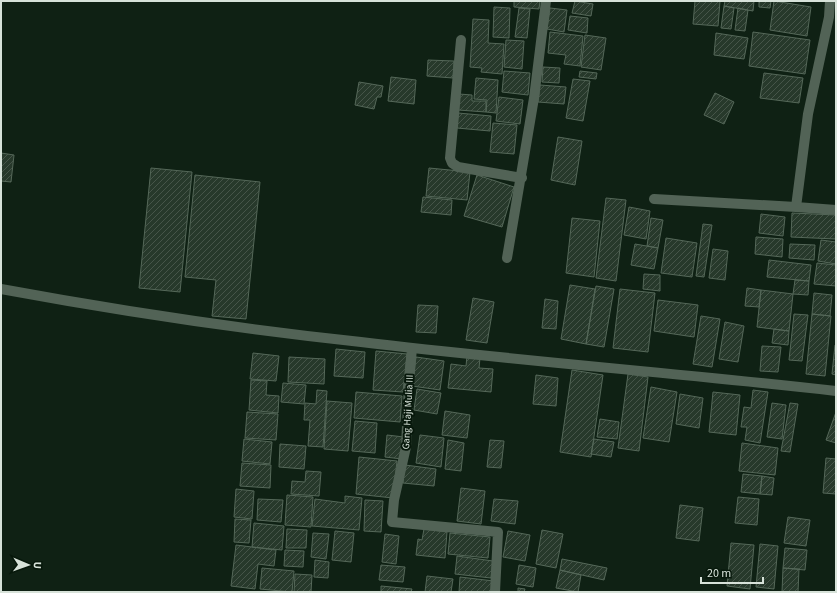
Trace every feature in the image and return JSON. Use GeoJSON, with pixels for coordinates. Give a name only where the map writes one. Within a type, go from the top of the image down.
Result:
{"type":"FeatureCollection","features":[{"type":"Feature","properties":{"kind":"street"},"geometry":{"type":"LineString","coordinates":[[507,258],[522,178],[546,1]]}},
{"type":"Feature","properties":{"kind":"street"},"geometry":{"type":"LineString","coordinates":[[796,207],[808,114],[829,17],[830,1]]}},
{"type":"Feature","properties":{"kind":"street"},"geometry":{"type":"LineString","coordinates":[[461,40],[450,158],[452,163],[458,167],[522,178]]}},
{"type":"Feature","properties":{"kind":"street"},"geometry":{"type":"LineString","coordinates":[[654,199],[836,210]]}},
{"type":"Feature","properties":{"kind":"street"},"geometry":{"type":"LineString","coordinates":[[1,289],[96,306],[360,342],[694,375],[836,391]]}},
{"type":"Feature","properties":{"kind":"street","name":"Gang Haji Mulia III"},"geometry":{"type":"LineString","coordinates":[[412,348],[406,447],[394,500],[392,522],[498,532],[495,592]]}},
{"type":"Feature","properties":{"kind":"building"},"geometry":{"type":"Polygon","coordinates":[[[514,1],[540,1],[539,9],[514,7],[514,1]]]}},
{"type":"Feature","properties":{"kind":"building"},"geometry":{"type":"Polygon","coordinates":[[[575,1],[593,4],[591,16],[572,13],[575,1]]]}},
{"type":"Feature","properties":{"kind":"building"},"geometry":{"type":"Polygon","coordinates":[[[695,1],[720,1],[718,26],[693,24],[695,1]]]}},
{"type":"Feature","properties":{"kind":"building"},"geometry":{"type":"Polygon","coordinates":[[[725,1],[754,1],[753,11],[724,6],[725,1]]]}},
{"type":"Feature","properties":{"kind":"building"},"geometry":{"type":"Polygon","coordinates":[[[759,1],[771,1],[770,8],[759,7],[759,1]]]}},
{"type":"Feature","properties":{"kind":"building"},"geometry":{"type":"Polygon","coordinates":[[[774,1],[811,7],[807,36],[770,30],[774,1]]]}},
{"type":"Feature","properties":{"kind":"building"},"geometry":{"type":"Polygon","coordinates":[[[724,6],[734,8],[731,29],[721,28],[724,6]]]}},
{"type":"Feature","properties":{"kind":"building"},"geometry":{"type":"Polygon","coordinates":[[[494,7],[510,8],[509,38],[493,37],[494,7]]]}},
{"type":"Feature","properties":{"kind":"building"},"geometry":{"type":"Polygon","coordinates":[[[519,8],[530,9],[527,38],[515,37],[519,8]]]}},
{"type":"Feature","properties":{"kind":"building"},"geometry":{"type":"Polygon","coordinates":[[[550,8],[567,10],[564,32],[547,29],[550,8]]]}},
{"type":"Feature","properties":{"kind":"building"},"geometry":{"type":"Polygon","coordinates":[[[738,8],[748,10],[745,31],[735,30],[738,8]]]}},
{"type":"Feature","properties":{"kind":"building"},"geometry":{"type":"Polygon","coordinates":[[[570,16],[588,18],[587,33],[568,30],[570,16]]]}},
{"type":"Feature","properties":{"kind":"building"},"geometry":{"type":"Polygon","coordinates":[[[473,19],[489,20],[488,43],[504,44],[502,74],[481,72],[482,68],[470,67],[473,19]]]}},
{"type":"Feature","properties":{"kind":"building"},"geometry":{"type":"Polygon","coordinates":[[[550,32],[583,36],[580,66],[564,64],[566,55],[548,53],[550,32]]]}},
{"type":"Feature","properties":{"kind":"building"},"geometry":{"type":"Polygon","coordinates":[[[753,32],[810,40],[805,74],[749,66],[753,32]]]}},
{"type":"Feature","properties":{"kind":"building"},"geometry":{"type":"Polygon","coordinates":[[[716,33],[748,38],[744,59],[714,55],[716,33]]]}},
{"type":"Feature","properties":{"kind":"building"},"geometry":{"type":"Polygon","coordinates":[[[585,35],[606,38],[601,70],[581,67],[585,35]]]}},
{"type":"Feature","properties":{"kind":"building"},"geometry":{"type":"Polygon","coordinates":[[[506,40],[524,41],[522,69],[504,67],[506,40]]]}},
{"type":"Feature","properties":{"kind":"building"},"geometry":{"type":"Polygon","coordinates":[[[428,60],[454,61],[453,78],[427,76],[428,60]]]}},
{"type":"Feature","properties":{"kind":"building"},"geometry":{"type":"Polygon","coordinates":[[[543,67],[560,68],[559,83],[542,82],[543,67]]]}},
{"type":"Feature","properties":{"kind":"building"},"geometry":{"type":"Polygon","coordinates":[[[504,71],[530,73],[528,95],[502,92],[504,71]]]}},
{"type":"Feature","properties":{"kind":"building"},"geometry":{"type":"Polygon","coordinates":[[[580,71],[597,73],[596,79],[579,77],[580,71]]]}},
{"type":"Feature","properties":{"kind":"building"},"geometry":{"type":"Polygon","coordinates":[[[764,73],[803,78],[799,103],[760,98],[764,73]]]}},
{"type":"Feature","properties":{"kind":"building"},"geometry":{"type":"Polygon","coordinates":[[[391,77],[416,80],[414,104],[388,101],[391,77]]]}},
{"type":"Feature","properties":{"kind":"building"},"geometry":{"type":"Polygon","coordinates":[[[476,78],[498,80],[496,113],[486,112],[487,100],[474,99],[476,78]]]}},
{"type":"Feature","properties":{"kind":"building"},"geometry":{"type":"Polygon","coordinates":[[[573,79],[590,81],[583,121],[566,118],[573,79]]]}},
{"type":"Feature","properties":{"kind":"building"},"geometry":{"type":"Polygon","coordinates":[[[359,82],[383,86],[381,97],[377,97],[374,109],[355,105],[359,82]]]}},
{"type":"Feature","properties":{"kind":"building"},"geometry":{"type":"Polygon","coordinates":[[[540,85],[566,87],[564,104],[538,102],[540,85]]]}},
{"type":"Feature","properties":{"kind":"building"},"geometry":{"type":"Polygon","coordinates":[[[715,93],[734,102],[724,124],[704,115],[715,93]]]}},
{"type":"Feature","properties":{"kind":"building"},"geometry":{"type":"Polygon","coordinates":[[[459,94],[472,95],[472,101],[486,101],[486,112],[458,110],[459,94]]]}},
{"type":"Feature","properties":{"kind":"building"},"geometry":{"type":"Polygon","coordinates":[[[499,97],[523,100],[520,124],[496,121],[499,97]]]}},
{"type":"Feature","properties":{"kind":"building"},"geometry":{"type":"Polygon","coordinates":[[[458,113],[491,116],[490,131],[457,128],[458,113]]]}},
{"type":"Feature","properties":{"kind":"building"},"geometry":{"type":"Polygon","coordinates":[[[493,123],[517,125],[514,154],[490,152],[493,123]]]}},
{"type":"Feature","properties":{"kind":"building"},"geometry":{"type":"Polygon","coordinates":[[[558,137],[582,141],[575,185],[551,180],[558,137]]]}},
{"type":"Feature","properties":{"kind":"building"},"geometry":{"type":"Polygon","coordinates":[[[1,153],[14,155],[11,182],[1,181],[1,153]]]}},
{"type":"Feature","properties":{"kind":"building"},"geometry":{"type":"Polygon","coordinates":[[[151,168],[192,172],[180,292],[139,288],[151,168]]]}},
{"type":"Feature","properties":{"kind":"building"},"geometry":{"type":"Polygon","coordinates":[[[429,168],[470,172],[467,200],[426,196],[429,168]]]}},
{"type":"Feature","properties":{"kind":"building"},"geometry":{"type":"Polygon","coordinates":[[[195,175],[260,182],[246,319],[212,316],[216,280],[185,277],[195,175]]]}},
{"type":"Feature","properties":{"kind":"building"},"geometry":{"type":"Polygon","coordinates":[[[477,175],[514,187],[502,227],[464,216],[477,175]]]}},
{"type":"Feature","properties":{"kind":"building"},"geometry":{"type":"Polygon","coordinates":[[[423,197],[452,200],[451,215],[421,212],[423,197]]]}},
{"type":"Feature","properties":{"kind":"building"},"geometry":{"type":"Polygon","coordinates":[[[606,198],[626,200],[616,281],[596,278],[606,198]]]}},
{"type":"Feature","properties":{"kind":"building"},"geometry":{"type":"Polygon","coordinates":[[[629,207],[650,211],[646,239],[624,235],[629,207]]]}},
{"type":"Feature","properties":{"kind":"building"},"geometry":{"type":"Polygon","coordinates":[[[792,213],[836,215],[836,239],[791,237],[792,213]]]}},
{"type":"Feature","properties":{"kind":"building"},"geometry":{"type":"Polygon","coordinates":[[[761,214],[785,217],[783,236],[759,233],[761,214]]]}},
{"type":"Feature","properties":{"kind":"building"},"geometry":{"type":"Polygon","coordinates":[[[572,218],[600,221],[594,277],[566,273],[572,218]]]}},
{"type":"Feature","properties":{"kind":"building"},"geometry":{"type":"Polygon","coordinates":[[[651,218],[663,220],[658,248],[647,246],[651,218]]]}},
{"type":"Feature","properties":{"kind":"building"},"geometry":{"type":"Polygon","coordinates":[[[703,224],[712,225],[704,277],[696,276],[703,224]]]}},
{"type":"Feature","properties":{"kind":"building"},"geometry":{"type":"Polygon","coordinates":[[[756,237],[783,239],[782,257],[755,254],[756,237]]]}},
{"type":"Feature","properties":{"kind":"building"},"geometry":{"type":"Polygon","coordinates":[[[666,238],[697,243],[692,277],[661,273],[666,238]]]}},
{"type":"Feature","properties":{"kind":"building"},"geometry":{"type":"Polygon","coordinates":[[[821,240],[836,242],[836,264],[818,261],[821,240]]]}},
{"type":"Feature","properties":{"kind":"building"},"geometry":{"type":"Polygon","coordinates":[[[635,244],[658,248],[654,269],[631,265],[635,244]]]}},
{"type":"Feature","properties":{"kind":"building"},"geometry":{"type":"Polygon","coordinates":[[[790,244],[815,245],[814,260],[789,258],[790,244]]]}},
{"type":"Feature","properties":{"kind":"building"},"geometry":{"type":"Polygon","coordinates":[[[713,249],[728,251],[725,280],[709,278],[713,249]]]}},
{"type":"Feature","properties":{"kind":"building"},"geometry":{"type":"Polygon","coordinates":[[[769,260],[811,265],[809,281],[767,277],[769,260]]]}},
{"type":"Feature","properties":{"kind":"building"},"geometry":{"type":"Polygon","coordinates":[[[817,263],[836,265],[836,286],[814,284],[817,263]]]}},
{"type":"Feature","properties":{"kind":"building"},"geometry":{"type":"Polygon","coordinates":[[[644,274],[660,275],[660,291],[643,289],[644,274]]]}},
{"type":"Feature","properties":{"kind":"building"},"geometry":{"type":"Polygon","coordinates":[[[795,280],[809,281],[808,295],[793,294],[795,280]]]}},
{"type":"Feature","properties":{"kind":"building"},"geometry":{"type":"Polygon","coordinates":[[[570,285],[595,289],[586,344],[561,339],[570,285]]]}},
{"type":"Feature","properties":{"kind":"building"},"geometry":{"type":"Polygon","coordinates":[[[596,286],[614,289],[604,347],[586,344],[596,286]]]}},
{"type":"Feature","properties":{"kind":"building"},"geometry":{"type":"Polygon","coordinates":[[[747,288],[761,290],[759,307],[745,306],[747,288]]]}},
{"type":"Feature","properties":{"kind":"building"},"geometry":{"type":"Polygon","coordinates":[[[620,289],[655,293],[648,352],[613,348],[620,289]]]}},
{"type":"Feature","properties":{"kind":"building"},"geometry":{"type":"Polygon","coordinates":[[[761,290],[793,294],[789,331],[757,327],[761,290]]]}},
{"type":"Feature","properties":{"kind":"building"},"geometry":{"type":"Polygon","coordinates":[[[814,293],[832,295],[830,316],[812,314],[814,293]]]}},
{"type":"Feature","properties":{"kind":"building"},"geometry":{"type":"Polygon","coordinates":[[[473,298],[494,302],[487,343],[466,340],[473,298]]]}},
{"type":"Feature","properties":{"kind":"building"},"geometry":{"type":"Polygon","coordinates":[[[545,299],[558,301],[556,329],[542,328],[545,299]]]}},
{"type":"Feature","properties":{"kind":"building"},"geometry":{"type":"Polygon","coordinates":[[[658,300],[698,305],[694,337],[654,331],[658,300]]]}},
{"type":"Feature","properties":{"kind":"building"},"geometry":{"type":"Polygon","coordinates":[[[418,305],[438,306],[436,333],[416,332],[418,305]]]}},
{"type":"Feature","properties":{"kind":"building"},"geometry":{"type":"Polygon","coordinates":[[[794,314],[808,315],[802,361],[789,360],[794,314]]]}},
{"type":"Feature","properties":{"kind":"building"},"geometry":{"type":"Polygon","coordinates":[[[812,314],[831,316],[825,376],[806,374],[812,314]]]}},
{"type":"Feature","properties":{"kind":"building"},"geometry":{"type":"Polygon","coordinates":[[[701,316],[720,319],[712,367],[693,364],[701,316]]]}},
{"type":"Feature","properties":{"kind":"building"},"geometry":{"type":"Polygon","coordinates":[[[725,322],[744,326],[738,362],[719,359],[725,322]]]}},
{"type":"Feature","properties":{"kind":"building"},"geometry":{"type":"Polygon","coordinates":[[[774,329],[789,331],[788,345],[772,343],[774,329]]]}},
{"type":"Feature","properties":{"kind":"building"},"geometry":{"type":"Polygon","coordinates":[[[836,345],[836,375],[832,374],[836,345]]]}},
{"type":"Feature","properties":{"kind":"building"},"geometry":{"type":"Polygon","coordinates":[[[762,346],[781,347],[778,372],[760,371],[762,346]]]}},
{"type":"Feature","properties":{"kind":"building"},"geometry":{"type":"Polygon","coordinates":[[[336,349],[365,352],[363,378],[334,376],[336,349]]]}},
{"type":"Feature","properties":{"kind":"building"},"geometry":{"type":"Polygon","coordinates":[[[376,351],[407,354],[403,392],[373,390],[376,351]]]}},
{"type":"Feature","properties":{"kind":"building"},"geometry":{"type":"Polygon","coordinates":[[[253,353],[279,356],[276,381],[250,379],[253,353]]]}},
{"type":"Feature","properties":{"kind":"building"},"geometry":{"type":"Polygon","coordinates":[[[467,356],[480,358],[479,368],[493,369],[491,392],[448,388],[451,364],[466,366],[467,356]]]}},
{"type":"Feature","properties":{"kind":"building"},"geometry":{"type":"Polygon","coordinates":[[[289,357],[325,359],[324,384],[288,382],[289,357]]]}},
{"type":"Feature","properties":{"kind":"building"},"geometry":{"type":"Polygon","coordinates":[[[416,357],[444,361],[440,390],[412,386],[416,357]]]}},
{"type":"Feature","properties":{"kind":"building"},"geometry":{"type":"Polygon","coordinates":[[[572,370],[603,375],[591,457],[560,452],[572,370]]]}},
{"type":"Feature","properties":{"kind":"building"},"geometry":{"type":"Polygon","coordinates":[[[628,374],[648,377],[639,451],[618,448],[628,374]]]}},
{"type":"Feature","properties":{"kind":"building"},"geometry":{"type":"Polygon","coordinates":[[[536,375],[558,378],[556,406],[533,404],[536,375]]]}},
{"type":"Feature","properties":{"kind":"building"},"geometry":{"type":"Polygon","coordinates":[[[251,380],[267,381],[266,395],[279,396],[278,413],[249,410],[251,380]]]}},
{"type":"Feature","properties":{"kind":"building"},"geometry":{"type":"Polygon","coordinates":[[[283,383],[306,385],[304,404],[281,402],[283,383]]]}},
{"type":"Feature","properties":{"kind":"building"},"geometry":{"type":"Polygon","coordinates":[[[651,387],[677,392],[669,442],[643,438],[651,387]]]}},
{"type":"Feature","properties":{"kind":"building"},"geometry":{"type":"Polygon","coordinates":[[[417,389],[441,393],[437,414],[414,410],[417,389]]]}},
{"type":"Feature","properties":{"kind":"building"},"geometry":{"type":"Polygon","coordinates":[[[317,390],[327,391],[323,447],[308,446],[310,420],[304,420],[305,403],[316,404],[317,390]]]}},
{"type":"Feature","properties":{"kind":"building"},"geometry":{"type":"Polygon","coordinates":[[[753,390],[768,392],[760,443],[745,440],[747,427],[741,427],[744,407],[751,408],[753,390]]]}},
{"type":"Feature","properties":{"kind":"building"},"geometry":{"type":"Polygon","coordinates":[[[356,392],[402,396],[400,422],[354,418],[356,392]]]}},
{"type":"Feature","properties":{"kind":"building"},"geometry":{"type":"Polygon","coordinates":[[[713,392],[740,395],[736,435],[709,432],[713,392]]]}},
{"type":"Feature","properties":{"kind":"building"},"geometry":{"type":"Polygon","coordinates":[[[680,394],[703,398],[699,428],[676,424],[680,394]]]}},
{"type":"Feature","properties":{"kind":"building"},"geometry":{"type":"Polygon","coordinates":[[[327,401],[352,403],[348,451],[324,449],[327,401]]]}},
{"type":"Feature","properties":{"kind":"building"},"geometry":{"type":"Polygon","coordinates":[[[772,403],[786,405],[782,439],[767,437],[772,403]]]}},
{"type":"Feature","properties":{"kind":"building"},"geometry":{"type":"Polygon","coordinates":[[[790,403],[798,404],[790,452],[781,451],[790,403]]]}},
{"type":"Feature","properties":{"kind":"building"},"geometry":{"type":"Polygon","coordinates":[[[445,411],[470,415],[467,438],[442,435],[445,411]]]}},
{"type":"Feature","properties":{"kind":"building"},"geometry":{"type":"Polygon","coordinates":[[[247,412],[278,414],[276,440],[245,438],[247,412]]]}},
{"type":"Feature","properties":{"kind":"building"},"geometry":{"type":"Polygon","coordinates":[[[836,412],[836,443],[826,440],[836,412]]]}},
{"type":"Feature","properties":{"kind":"building"},"geometry":{"type":"Polygon","coordinates":[[[600,419],[619,422],[617,439],[597,437],[600,419]]]}},
{"type":"Feature","properties":{"kind":"building"},"geometry":{"type":"Polygon","coordinates":[[[355,421],[377,423],[375,453],[352,451],[355,421]]]}},
{"type":"Feature","properties":{"kind":"building"},"geometry":{"type":"Polygon","coordinates":[[[387,435],[404,437],[402,459],[385,457],[387,435]]]}},
{"type":"Feature","properties":{"kind":"building"},"geometry":{"type":"Polygon","coordinates":[[[420,435],[444,438],[441,467],[416,463],[420,435]]]}},
{"type":"Feature","properties":{"kind":"building"},"geometry":{"type":"Polygon","coordinates":[[[244,439],[272,442],[270,464],[242,461],[244,439]]]}},
{"type":"Feature","properties":{"kind":"building"},"geometry":{"type":"Polygon","coordinates":[[[594,439],[614,442],[611,457],[591,454],[594,439]]]}},
{"type":"Feature","properties":{"kind":"building"},"geometry":{"type":"Polygon","coordinates":[[[448,440],[464,443],[461,471],[445,469],[448,440]]]}},
{"type":"Feature","properties":{"kind":"building"},"geometry":{"type":"Polygon","coordinates":[[[490,440],[504,441],[501,468],[487,467],[490,440]]]}},
{"type":"Feature","properties":{"kind":"building"},"geometry":{"type":"Polygon","coordinates":[[[742,443],[778,448],[775,475],[739,471],[742,443]]]}},
{"type":"Feature","properties":{"kind":"building"},"geometry":{"type":"Polygon","coordinates":[[[280,444],[306,446],[304,469],[279,467],[280,444]]]}},
{"type":"Feature","properties":{"kind":"building"},"geometry":{"type":"Polygon","coordinates":[[[359,457],[397,461],[393,498],[356,494],[359,457]]]}},
{"type":"Feature","properties":{"kind":"building"},"geometry":{"type":"Polygon","coordinates":[[[826,458],[836,459],[836,494],[823,493],[826,458]]]}},
{"type":"Feature","properties":{"kind":"building"},"geometry":{"type":"Polygon","coordinates":[[[242,463],[271,465],[270,488],[240,486],[242,463]]]}},
{"type":"Feature","properties":{"kind":"building"},"geometry":{"type":"Polygon","coordinates":[[[405,465],[436,469],[434,486],[403,483],[405,465]]]}},
{"type":"Feature","properties":{"kind":"building"},"geometry":{"type":"Polygon","coordinates":[[[306,471],[321,472],[319,496],[291,494],[292,481],[305,482],[306,471]]]}},
{"type":"Feature","properties":{"kind":"building"},"geometry":{"type":"Polygon","coordinates":[[[743,474],[762,476],[760,494],[741,492],[743,474]]]}},
{"type":"Feature","properties":{"kind":"building"},"geometry":{"type":"Polygon","coordinates":[[[762,476],[774,478],[772,495],[760,494],[762,476]]]}},
{"type":"Feature","properties":{"kind":"building"},"geometry":{"type":"Polygon","coordinates":[[[461,488],[485,491],[481,524],[457,521],[461,488]]]}},
{"type":"Feature","properties":{"kind":"building"},"geometry":{"type":"Polygon","coordinates":[[[236,489],[254,491],[252,519],[234,517],[236,489]]]}},
{"type":"Feature","properties":{"kind":"building"},"geometry":{"type":"Polygon","coordinates":[[[287,495],[313,497],[311,527],[285,525],[287,495]]]}},
{"type":"Feature","properties":{"kind":"building"},"geometry":{"type":"Polygon","coordinates":[[[345,496],[362,498],[359,530],[312,526],[315,499],[345,503],[345,496]]]}},
{"type":"Feature","properties":{"kind":"building"},"geometry":{"type":"Polygon","coordinates":[[[738,497],[759,499],[757,525],[735,523],[738,497]]]}},
{"type":"Feature","properties":{"kind":"building"},"geometry":{"type":"Polygon","coordinates":[[[258,499],[283,500],[281,522],[257,520],[258,499]]]}},
{"type":"Feature","properties":{"kind":"building"},"geometry":{"type":"Polygon","coordinates":[[[494,499],[518,501],[515,524],[491,521],[494,499]]]}},
{"type":"Feature","properties":{"kind":"building"},"geometry":{"type":"Polygon","coordinates":[[[365,500],[383,501],[381,532],[364,531],[365,500]]]}},
{"type":"Feature","properties":{"kind":"building"},"geometry":{"type":"Polygon","coordinates":[[[680,505],[703,508],[699,541],[676,538],[680,505]]]}},
{"type":"Feature","properties":{"kind":"building"},"geometry":{"type":"Polygon","coordinates":[[[788,517],[810,520],[806,546],[784,543],[788,517]]]}},
{"type":"Feature","properties":{"kind":"building"},"geometry":{"type":"Polygon","coordinates":[[[235,519],[251,520],[249,543],[234,542],[235,519]]]}},
{"type":"Feature","properties":{"kind":"building"},"geometry":{"type":"Polygon","coordinates":[[[254,523],[284,526],[282,550],[252,547],[254,523]]]}},
{"type":"Feature","properties":{"kind":"building"},"geometry":{"type":"Polygon","coordinates":[[[287,529],[307,530],[306,548],[286,548],[287,529]]]}},
{"type":"Feature","properties":{"kind":"building"},"geometry":{"type":"Polygon","coordinates":[[[424,529],[447,532],[445,558],[416,555],[418,539],[422,540],[424,529]]]}},
{"type":"Feature","properties":{"kind":"building"},"geometry":{"type":"Polygon","coordinates":[[[542,530],[563,534],[556,568],[536,564],[542,530]]]}},
{"type":"Feature","properties":{"kind":"building"},"geometry":{"type":"Polygon","coordinates":[[[335,531],[354,533],[351,562],[332,560],[335,531]]]}},
{"type":"Feature","properties":{"kind":"building"},"geometry":{"type":"Polygon","coordinates":[[[508,531],[530,535],[525,561],[503,557],[508,531]]]}},
{"type":"Feature","properties":{"kind":"building"},"geometry":{"type":"Polygon","coordinates":[[[313,533],[329,534],[326,559],[311,557],[313,533]]]}},
{"type":"Feature","properties":{"kind":"building"},"geometry":{"type":"Polygon","coordinates":[[[450,533],[490,537],[488,558],[448,554],[450,533]]]}},
{"type":"Feature","properties":{"kind":"building"},"geometry":{"type":"Polygon","coordinates":[[[385,534],[399,536],[396,564],[382,562],[385,534]]]}},
{"type":"Feature","properties":{"kind":"building"},"geometry":{"type":"Polygon","coordinates":[[[731,543],[754,545],[750,589],[727,586],[731,543]]]}},
{"type":"Feature","properties":{"kind":"building"},"geometry":{"type":"Polygon","coordinates":[[[760,544],[778,546],[774,589],[756,587],[760,544]]]}},
{"type":"Feature","properties":{"kind":"building"},"geometry":{"type":"Polygon","coordinates":[[[236,545],[276,550],[274,566],[258,564],[255,589],[231,586],[236,545]]]}},
{"type":"Feature","properties":{"kind":"building"},"geometry":{"type":"Polygon","coordinates":[[[785,548],[807,550],[805,570],[783,568],[785,548]]]}},
{"type":"Feature","properties":{"kind":"building"},"geometry":{"type":"Polygon","coordinates":[[[285,550],[304,551],[303,567],[284,566],[285,550]]]}},
{"type":"Feature","properties":{"kind":"building"},"geometry":{"type":"Polygon","coordinates":[[[457,556],[493,561],[491,578],[455,574],[457,556]]]}},
{"type":"Feature","properties":{"kind":"building"},"geometry":{"type":"Polygon","coordinates":[[[562,559],[607,568],[604,580],[560,570],[562,559]]]}},
{"type":"Feature","properties":{"kind":"building"},"geometry":{"type":"Polygon","coordinates":[[[315,560],[329,562],[328,578],[314,577],[315,560]]]}},
{"type":"Feature","properties":{"kind":"building"},"geometry":{"type":"Polygon","coordinates":[[[381,565],[405,567],[403,582],[379,580],[381,565]]]}},
{"type":"Feature","properties":{"kind":"building"},"geometry":{"type":"Polygon","coordinates":[[[519,565],[536,568],[533,587],[516,584],[519,565]]]}},
{"type":"Feature","properties":{"kind":"building"},"geometry":{"type":"Polygon","coordinates":[[[262,568],[294,571],[292,592],[260,589],[262,568]]]}},
{"type":"Feature","properties":{"kind":"building"},"geometry":{"type":"Polygon","coordinates":[[[783,568],[799,569],[798,592],[782,592],[783,568]]]}},
{"type":"Feature","properties":{"kind":"building"},"geometry":{"type":"Polygon","coordinates":[[[560,570],[581,575],[578,592],[556,588],[560,570]]]}},
{"type":"Feature","properties":{"kind":"building"},"geometry":{"type":"Polygon","coordinates":[[[295,574],[312,575],[311,592],[294,592],[295,574]]]}},
{"type":"Feature","properties":{"kind":"building"},"geometry":{"type":"Polygon","coordinates":[[[427,576],[453,579],[451,592],[425,592],[427,576]]]}},
{"type":"Feature","properties":{"kind":"building"},"geometry":{"type":"Polygon","coordinates":[[[460,577],[494,581],[492,592],[459,592],[460,577]]]}},
{"type":"Feature","properties":{"kind":"building"},"geometry":{"type":"Polygon","coordinates":[[[381,586],[412,589],[411,592],[381,592],[381,586]]]}},
{"type":"Feature","properties":{"kind":"building"},"geometry":{"type":"Polygon","coordinates":[[[518,588],[525,589],[524,592],[518,592],[518,588]]]}}]}
